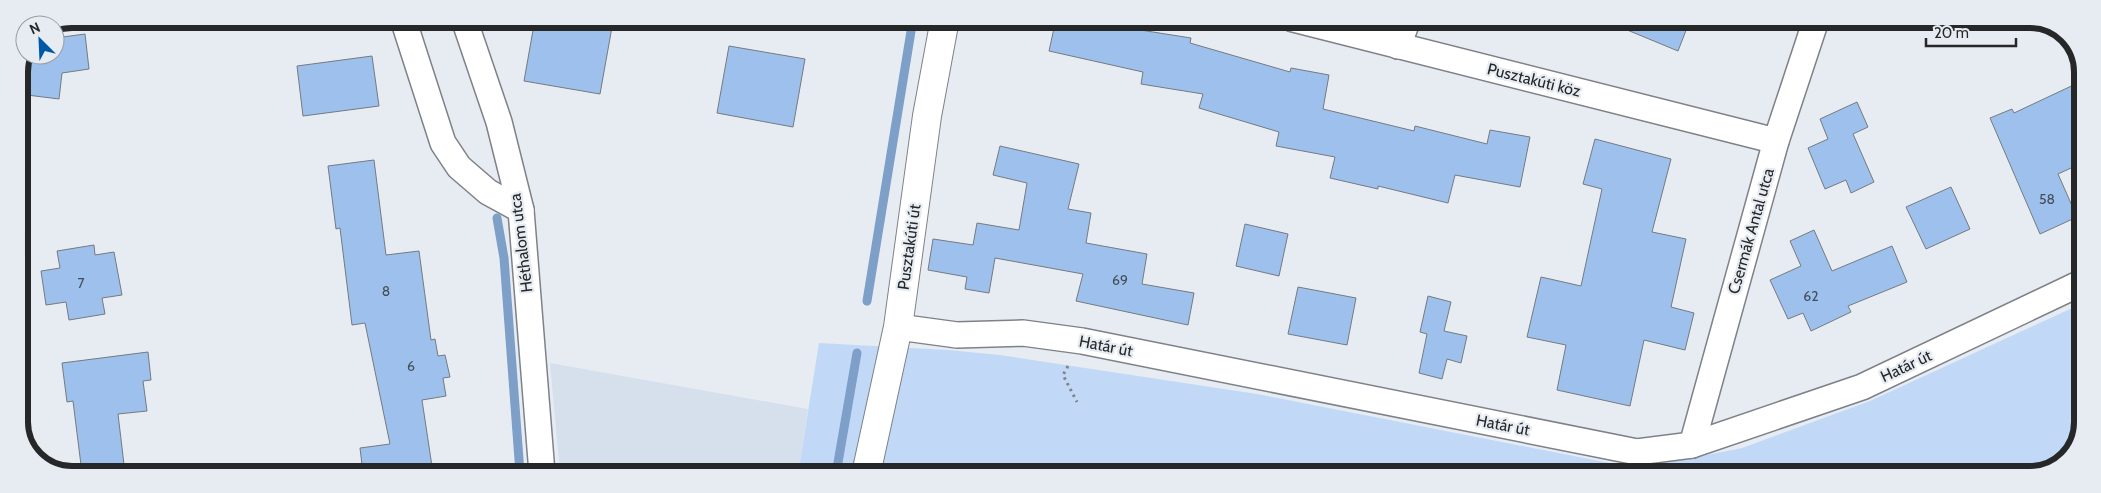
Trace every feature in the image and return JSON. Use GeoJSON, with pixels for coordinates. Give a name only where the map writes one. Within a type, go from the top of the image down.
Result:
{"type":"FeatureCollection","features":[{"type":"Feature","properties":{"kind":"street"},"geometry":{"type":"LineString","coordinates":[[406,28],[443,143],[459,167],[488,192],[521,210]]}},
{"type":"Feature","properties":{"kind":"street","name":"Héthalom utca"},"geometry":{"type":"LineString","coordinates":[[467,28],[499,122],[521,210],[541,466]]}},
{"type":"Feature","properties":{"kind":"street","name":"Pusztakúti út"},"geometry":{"type":"LineString","coordinates":[[868,466],[898,327],[927,116],[943,28]]}},
{"type":"Feature","properties":{"kind":"street","name":"Pusztakúti köz"},"geometry":{"type":"LineString","coordinates":[[1327,28],[1776,141]]}},
{"type":"Feature","properties":{"kind":"street"},"geometry":{"type":"LineString","coordinates":[[1398,46],[1405,28]]}},
{"type":"Feature","properties":{"kind":"street","name":"Csermák Antal utca"},"geometry":{"type":"LineString","coordinates":[[1692,445],[1776,141],[1813,28]]}},
{"type":"Feature","properties":{"kind":"street","name":"Határ út"},"geometry":{"type":"LineString","coordinates":[[898,327],[957,335],[1023,333],[1082,341],[1636,463],[1862,387],[2074,287]]}},
{"type":"Feature","properties":{"kind":"path"},"geometry":{"type":"LineString","coordinates":[[1063,375],[1077,402]]}},
{"type":"Feature","properties":{"kind":"shaded area"},"geometry":{"type":"Polygon","coordinates":[[[2074,307],[2073,430],[2068,444],[2063,451],[2049,461],[2038,465],[1643,466],[1637,452],[1692,445],[1692,458],[1742,448],[1870,401],[2074,307]]]}},
{"type":"Feature","properties":{"kind":"shaded area"},"geometry":{"type":"Polygon","coordinates":[[[819,343],[948,350],[1000,355],[1257,394],[1625,466],[799,466],[819,343]]]}},
{"type":"Feature","properties":{"kind":"shaded area"},"geometry":{"type":"Polygon","coordinates":[[[550,363],[808,409],[799,466],[559,466],[550,363]]]}},
{"type":"Feature","properties":{"kind":"building"},"geometry":{"type":"Polygon","coordinates":[[[533,28],[612,28],[600,94],[524,81],[533,28]]]}},
{"type":"Feature","properties":{"kind":"building"},"geometry":{"type":"Polygon","coordinates":[[[1054,28],[1128,28],[1191,38],[1190,43],[1290,72],[1291,68],[1329,75],[1323,109],[1414,131],[1415,126],[1487,144],[1490,130],[1530,137],[1520,187],[1455,175],[1448,203],[1378,186],[1378,189],[1330,178],[1335,157],[1276,146],[1279,132],[1199,108],[1203,94],[1141,84],[1143,72],[1049,51],[1054,28]]]}},
{"type":"Feature","properties":{"kind":"building"},"geometry":{"type":"Polygon","coordinates":[[[1622,28],[1687,28],[1678,51],[1622,28]]]}},
{"type":"Feature","properties":{"kind":"building"},"geometry":{"type":"Polygon","coordinates":[[[85,34],[89,69],[62,73],[59,99],[28,95],[28,65],[65,65],[65,37],[85,34]]]}},
{"type":"Feature","properties":{"kind":"building"},"geometry":{"type":"Polygon","coordinates":[[[729,46],[805,59],[793,127],[717,113],[729,46]]]}},
{"type":"Feature","properties":{"kind":"building"},"geometry":{"type":"Polygon","coordinates":[[[372,56],[379,106],[303,116],[297,66],[372,56]]]}},
{"type":"Feature","properties":{"kind":"building"},"geometry":{"type":"Polygon","coordinates":[[[2073,85],[2073,167],[2058,174],[2073,209],[2073,219],[2040,234],[1990,118],[2012,109],[2014,113],[2073,85]]]}},
{"type":"Feature","properties":{"kind":"building"},"geometry":{"type":"Polygon","coordinates":[[[1857,102],[1868,127],[1853,134],[1874,182],[1851,193],[1846,180],[1825,189],[1808,148],[1828,139],[1820,119],[1857,102]]]}},
{"type":"Feature","properties":{"kind":"building"},"geometry":{"type":"Polygon","coordinates":[[[1595,139],[1671,159],[1652,232],[1686,239],[1671,307],[1694,313],[1685,350],[1644,340],[1630,406],[1557,390],[1566,345],[1527,337],[1541,277],[1581,286],[1602,189],[1583,184],[1595,139]]]}},
{"type":"Feature","properties":{"kind":"building"},"geometry":{"type":"Polygon","coordinates":[[[1000,146],[1079,164],[1068,209],[1091,213],[1086,243],[1147,254],[1142,284],[1194,293],[1188,325],[1076,301],[1083,274],[995,258],[989,293],[965,289],[967,277],[928,270],[933,239],[973,245],[977,223],[1019,230],[1027,183],[993,175],[1000,146]]]}},
{"type":"Feature","properties":{"kind":"building"},"geometry":{"type":"Polygon","coordinates":[[[374,160],[386,255],[419,251],[431,340],[435,339],[438,356],[445,355],[450,377],[443,378],[446,396],[422,400],[432,466],[362,466],[360,448],[390,444],[365,323],[352,325],[340,228],[336,229],[328,166],[374,160]]]}},
{"type":"Feature","properties":{"kind":"building"},"geometry":{"type":"Polygon","coordinates":[[[1951,187],[1970,229],[1926,249],[1906,207],[1951,187]]]}},
{"type":"Feature","properties":{"kind":"building"},"geometry":{"type":"Polygon","coordinates":[[[1245,224],[1288,234],[1279,276],[1236,266],[1245,224]]]}},
{"type":"Feature","properties":{"kind":"building"},"geometry":{"type":"Polygon","coordinates":[[[1814,230],[1832,271],[1892,246],[1907,282],[1848,306],[1851,312],[1811,331],[1803,313],[1788,319],[1770,280],[1801,266],[1790,241],[1814,230]]]}},
{"type":"Feature","properties":{"kind":"building"},"geometry":{"type":"Polygon","coordinates":[[[94,245],[95,255],[114,252],[122,295],[102,298],[105,314],[69,320],[66,302],[46,305],[41,271],[60,268],[57,251],[94,245]]]}},
{"type":"Feature","properties":{"kind":"building"},"geometry":{"type":"Polygon","coordinates":[[[1298,287],[1356,298],[1347,345],[1288,334],[1298,287]]]}},
{"type":"Feature","properties":{"kind":"building"},"geometry":{"type":"Polygon","coordinates":[[[1428,296],[1451,302],[1444,331],[1467,336],[1461,363],[1447,359],[1442,379],[1419,373],[1427,334],[1420,332],[1428,296]]]}},
{"type":"Feature","properties":{"kind":"building"},"geometry":{"type":"Polygon","coordinates":[[[148,352],[151,380],[143,381],[147,411],[118,414],[124,466],[81,466],[73,401],[67,402],[62,363],[148,352]]]}},
{"type":"Feature","properties":{"kind":"waterway"},"geometry":{"type":"LineString","coordinates":[[867,301],[912,28]]}},
{"type":"Feature","properties":{"kind":"waterway"},"geometry":{"type":"LineString","coordinates":[[497,218],[504,258],[519,466]]}},
{"type":"Feature","properties":{"kind":"waterway"},"geometry":{"type":"LineString","coordinates":[[837,466],[857,353]]}}]}
